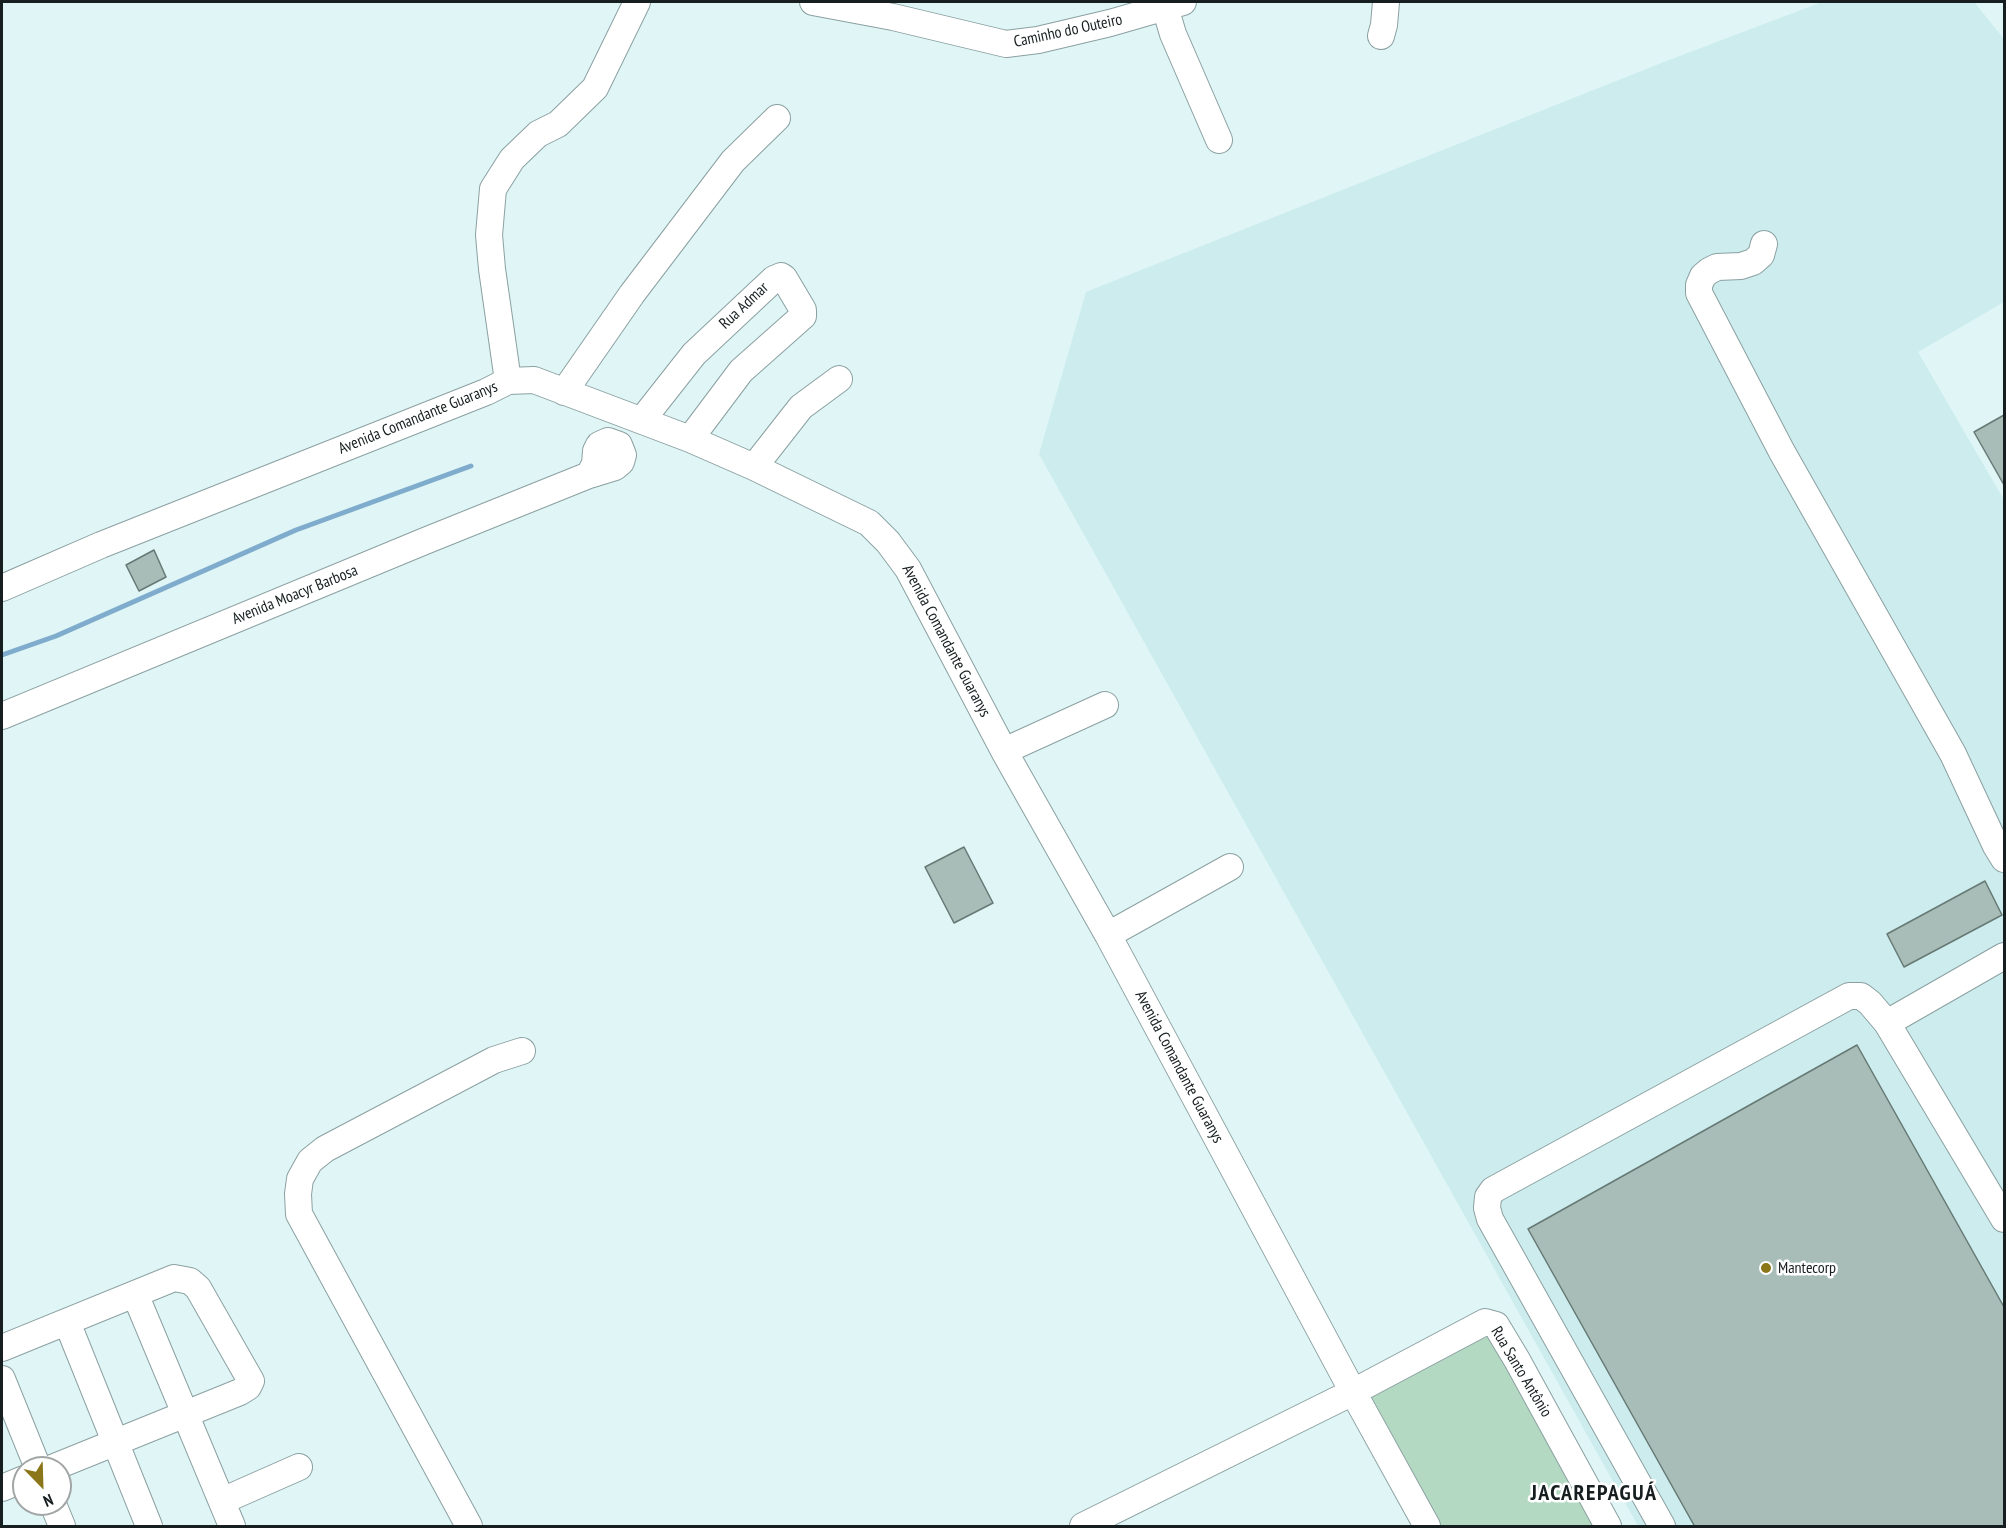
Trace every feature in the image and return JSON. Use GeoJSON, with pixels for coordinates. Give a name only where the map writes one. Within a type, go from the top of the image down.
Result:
{"type":"FeatureCollection","features":[{"type":"Feature","properties":{"kind":"street"},"geometry":{"type":"LineString","coordinates":[[508,381],[489,235],[493,189],[512,159],[538,134],[558,124],[595,88],[637,2]]}},
{"type":"Feature","properties":{"kind":"street","name":"Caminho do Outeiro"},"geometry":{"type":"LineString","coordinates":[[813,2],[893,17],[1006,44],[1038,40],[1110,23],[1174,4]]}},
{"type":"Feature","properties":{"kind":"street"},"geometry":{"type":"LineString","coordinates":[[1381,36],[1386,2]]}},
{"type":"Feature","properties":{"kind":"street"},"geometry":{"type":"LineString","coordinates":[[1174,4],[1173,34],[1219,140]]}},
{"type":"Feature","properties":{"kind":"street"},"geometry":{"type":"LineString","coordinates":[[564,392],[632,294],[733,161],[777,118]]}},
{"type":"Feature","properties":{"kind":"street"},"geometry":{"type":"LineString","coordinates":[[1764,244],[1761,255],[1752,262],[1741,266],[1717,267],[1709,271],[1703,276],[1699,285],[1699,293],[1782,452],[1953,754],[2004,859]]}},
{"type":"Feature","properties":{"kind":"street","name":"Rua Admar"},"geometry":{"type":"LineString","coordinates":[[642,420],[694,354],[774,279],[781,276],[803,310],[803,316],[737,375],[690,439]]}},
{"type":"Feature","properties":{"kind":"street"},"geometry":{"type":"LineString","coordinates":[[754,467],[801,407],[839,379]]}},
{"type":"Feature","properties":{"kind":"street","name":"Avenida Comandante Guaranys"},"geometry":{"type":"LineString","coordinates":[[2,588],[101,545],[486,392],[508,381],[534,380],[642,420],[754,467],[869,523],[888,542],[909,569],[1004,751],[1108,934],[1427,1527]]}},
{"type":"Feature","properties":{"kind":"street","name":"Avenida Moacyr Barbosa"},"geometry":{"type":"LineString","coordinates":[[2,716],[589,475]]}},
{"type":"Feature","properties":{"kind":"street"},"geometry":{"type":"LineString","coordinates":[[1004,751],[1105,705]]}},
{"type":"Feature","properties":{"kind":"street"},"geometry":{"type":"LineString","coordinates":[[1108,934],[1230,867]]}},
{"type":"Feature","properties":{"kind":"street"},"geometry":{"type":"LineString","coordinates":[[1887,1023],[2004,956]]}},
{"type":"Feature","properties":{"kind":"street"},"geometry":{"type":"LineString","coordinates":[[1662,1527],[1490,1219],[1487,1208],[1488,1197],[1493,1190],[1849,996],[1860,996],[1870,1003],[1887,1023],[2004,1219]]}},
{"type":"Feature","properties":{"kind":"street"},"geometry":{"type":"LineString","coordinates":[[469,1527],[299,1214],[298,1194],[300,1179],[310,1161],[326,1149],[494,1060],[522,1051]]}},
{"type":"Feature","properties":{"kind":"street"},"geometry":{"type":"LineString","coordinates":[[2,1348],[174,1278],[190,1281],[198,1288],[248,1375],[250,1381],[248,1387],[72,1460]]}},
{"type":"Feature","properties":{"kind":"street"},"geometry":{"type":"LineString","coordinates":[[135,1294],[187,1414],[232,1527]]}},
{"type":"Feature","properties":{"kind":"street"},"geometry":{"type":"LineString","coordinates":[[67,1322],[149,1527]]}},
{"type":"Feature","properties":{"kind":"street","name":"Rua Santo Antônio"},"geometry":{"type":"LineString","coordinates":[[1353,1392],[1479,1324],[1492,1322],[1517,1360],[1608,1527]]}},
{"type":"Feature","properties":{"kind":"street"},"geometry":{"type":"LineString","coordinates":[[2,1379],[33,1456]]}},
{"type":"Feature","properties":{"kind":"street"},"geometry":{"type":"LineString","coordinates":[[1083,1527],[1353,1392]]}},
{"type":"Feature","properties":{"kind":"street"},"geometry":{"type":"LineString","coordinates":[[222,1502],[299,1467]]}},
{"type":"Feature","properties":{"kind":"shaded area"},"geometry":{"type":"Polygon","coordinates":[[[1822,2],[1974,2],[2004,39],[2004,302],[1918,352],[2004,500],[2004,1526],[1638,1526],[1039,454],[1086,292],[1664,62],[1822,2]]]}},
{"type":"Feature","properties":{"kind":"green space"},"geometry":{"type":"Polygon","coordinates":[[[1463,1334],[1499,1337],[1600,1526],[1432,1526],[1355,1393],[1463,1334]]]}},
{"type":"Feature","properties":{"kind":"building"},"geometry":{"type":"Polygon","coordinates":[[[2004,415],[2004,485],[1974,432],[2004,415]]]}},
{"type":"Feature","properties":{"kind":"building"},"geometry":{"type":"Polygon","coordinates":[[[154,550],[166,577],[139,591],[126,565],[154,550]]]}},
{"type":"Feature","properties":{"kind":"building"},"geometry":{"type":"Polygon","coordinates":[[[964,847],[993,903],[954,923],[925,867],[964,847]]]}},
{"type":"Feature","properties":{"kind":"building"},"geometry":{"type":"Polygon","coordinates":[[[1985,881],[2002,915],[1904,967],[1887,934],[1985,881]]]}},
{"type":"Feature","properties":{"kind":"building","name":"Mantecorp"},"geometry":{"type":"Polygon","coordinates":[[[1857,1045],[2004,1307],[2004,1527],[1695,1527],[1528,1229],[1857,1045]]]}},
{"type":"Feature","properties":{"kind":"waterway"},"geometry":{"type":"LineString","coordinates":[[2,655],[56,636],[296,530],[471,466]]}},
{"type":"Feature","properties":{"kind":"place","name":"Mantecorp"},"geometry":{"type":"Point","coordinates":[1766,1268]}},
{"type":"Feature","properties":{"kind":"district","name":"JACAREPAGUÁ"},"geometry":{"type":"Point","coordinates":[1594,1494]}}]}
